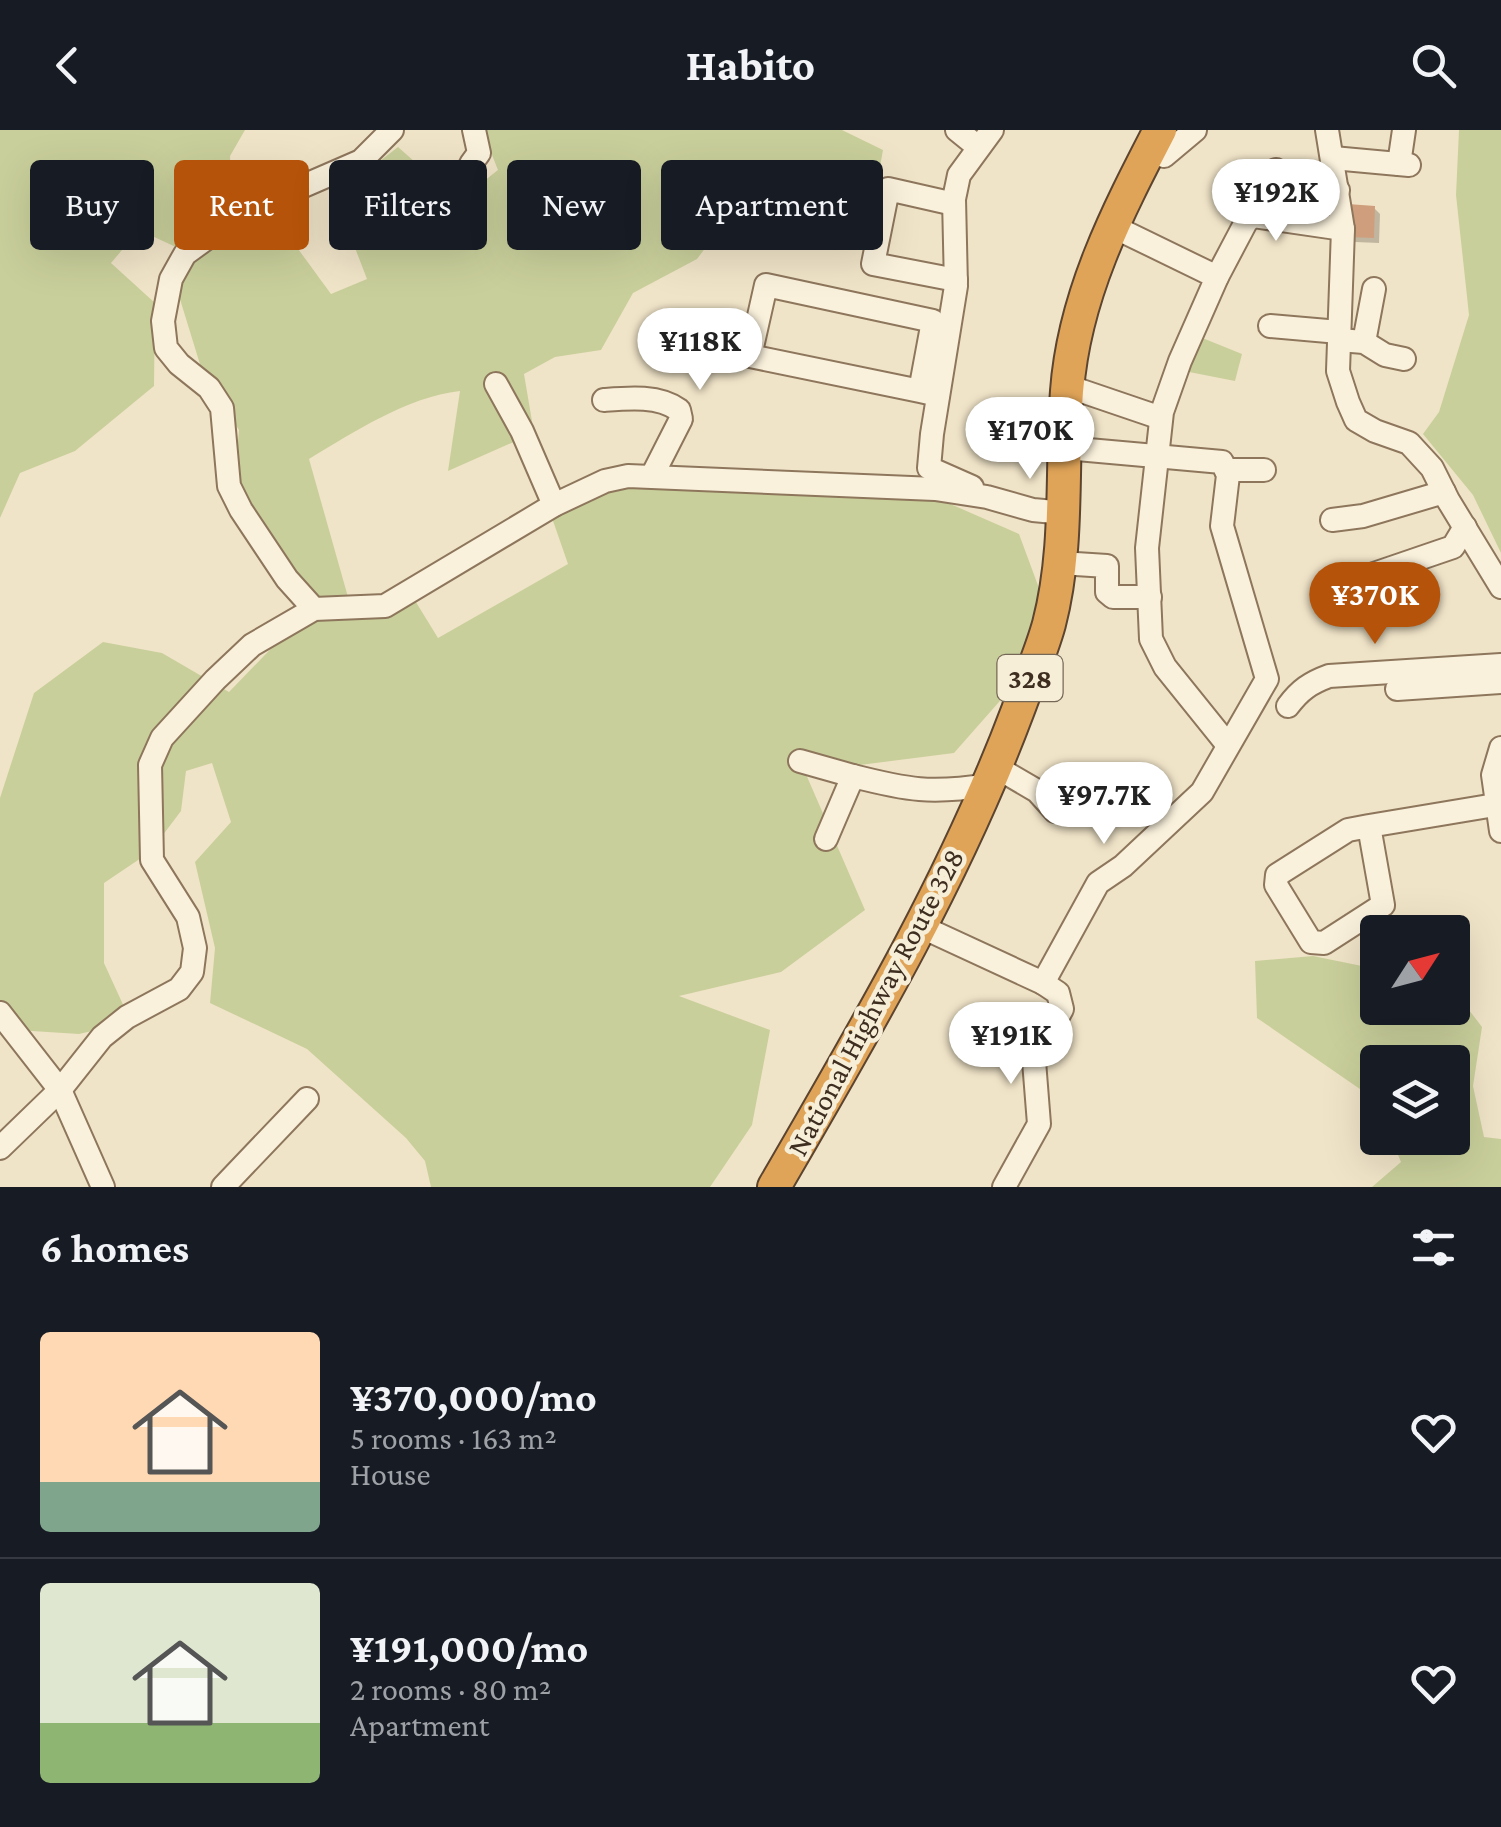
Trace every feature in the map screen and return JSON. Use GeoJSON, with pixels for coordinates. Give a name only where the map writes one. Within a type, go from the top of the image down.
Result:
{"type":"FeatureCollection","features":[{"type":"Feature","properties":{"kind":"highway","name":"National Highway Route 328"},"geometry":{"type":"LineString","coordinates":[[774,1187],[922,927],[992,776],[1049,626],[1065,513],[1067,386],[1082,306],[1112,226],[1155,140]]}},
{"type":"Feature","properties":{"kind":"street"},"geometry":{"type":"LineString","coordinates":[[314,609],[286,579],[240,510],[230,486],[222,408],[209,388],[166,348],[163,320],[171,278],[185,254],[214,233],[286,194],[360,161],[392,130]]}},
{"type":"Feature","properties":{"kind":"street"},"geometry":{"type":"LineString","coordinates":[[474,130],[479,152],[474,160]]}},
{"type":"Feature","properties":{"kind":"street"},"geometry":{"type":"LineString","coordinates":[[929,393],[956,280],[954,204],[959,175],[985,138],[957,130]]}},
{"type":"Feature","properties":{"kind":"street"},"geometry":{"type":"LineString","coordinates":[[1155,140],[1164,156],[1195,130]]}},
{"type":"Feature","properties":{"kind":"street"},"geometry":{"type":"LineString","coordinates":[[1404,130],[1404,164],[1334,139],[1342,229],[1338,371],[1356,420],[1410,443],[1432,468],[1501,587]]}},
{"type":"Feature","properties":{"kind":"street"},"geometry":{"type":"LineString","coordinates":[[1276,170],[1296,184],[1338,190]]}},
{"type":"Feature","properties":{"kind":"street"},"geometry":{"type":"LineString","coordinates":[[954,204],[888,190],[873,264],[956,280]]}},
{"type":"Feature","properties":{"kind":"street"},"geometry":{"type":"LineString","coordinates":[[1227,744],[1165,666],[1151,639],[1147,548],[1161,418],[1180,361],[1246,222],[1253,216],[1342,229]]}},
{"type":"Feature","properties":{"kind":"street"},"geometry":{"type":"LineString","coordinates":[[1112,226],[1217,277]]}},
{"type":"Feature","properties":{"kind":"street"},"geometry":{"type":"LineString","coordinates":[[929,393],[750,356],[766,286],[933,321],[929,468],[967,484],[987,498]]}},
{"type":"Feature","properties":{"kind":"street"},"geometry":{"type":"LineString","coordinates":[[1364,342],[1374,290]]}},
{"type":"Feature","properties":{"kind":"street"},"geometry":{"type":"LineString","coordinates":[[1270,326],[1364,342],[1386,356],[1404,359]]}},
{"type":"Feature","properties":{"kind":"street"},"geometry":{"type":"LineString","coordinates":[[496,384],[522,431],[554,505]]}},
{"type":"Feature","properties":{"kind":"street"},"geometry":{"type":"LineString","coordinates":[[1067,386],[1161,418]]}},
{"type":"Feature","properties":{"kind":"street"},"geometry":{"type":"LineString","coordinates":[[604,400],[631,398],[670,404],[680,410],[681,419],[652,476]]}},
{"type":"Feature","properties":{"kind":"street"},"geometry":{"type":"LineString","coordinates":[[1044,982],[1098,884],[1123,866],[1202,792],[1267,679],[1222,526],[1228,475],[1222,462],[1066,448]]}},
{"type":"Feature","properties":{"kind":"street"},"geometry":{"type":"LineString","coordinates":[[1226,470],[1264,470]]}},
{"type":"Feature","properties":{"kind":"street"},"geometry":{"type":"LineString","coordinates":[[0,1148],[60,1090],[102,1038],[127,1018],[179,989],[192,972],[196,948],[188,917],[152,860],[150,765],[162,738],[252,645],[314,609],[385,606],[554,505],[605,480],[652,476],[889,486],[1065,513]]}},
{"type":"Feature","properties":{"kind":"street"},"geometry":{"type":"LineString","coordinates":[[1332,520],[1362,516],[1444,492]]}},
{"type":"Feature","properties":{"kind":"street"},"geometry":{"type":"LineString","coordinates":[[1374,574],[1453,547],[1466,527]]}},
{"type":"Feature","properties":{"kind":"street"},"geometry":{"type":"LineString","coordinates":[[1060,563],[1107,566],[1107,592],[1113,597],[1150,597]]}},
{"type":"Feature","properties":{"kind":"street"},"geometry":{"type":"LineString","coordinates":[[1288,706],[1311,682],[1328,676],[1501,665]]}},
{"type":"Feature","properties":{"kind":"street"},"geometry":{"type":"LineString","coordinates":[[1397,689],[1501,682]]}},
{"type":"Feature","properties":{"kind":"street"},"geometry":{"type":"LineString","coordinates":[[1369,826],[1383,905],[1324,943],[1311,942],[1276,885],[1277,875],[1348,830],[1369,826],[1499,820],[1492,775],[1501,748]]}},
{"type":"Feature","properties":{"kind":"street"},"geometry":{"type":"LineString","coordinates":[[800,762],[912,791],[951,790],[992,776],[1037,791],[1054,811],[1090,782]]}},
{"type":"Feature","properties":{"kind":"street"},"geometry":{"type":"LineString","coordinates":[[826,838],[853,776]]}},
{"type":"Feature","properties":{"kind":"street"},"geometry":{"type":"LineString","coordinates":[[922,927],[1044,982],[1058,993],[1062,1010],[1034,1061],[1038,1124],[1004,1187]]}},
{"type":"Feature","properties":{"kind":"street"},"geometry":{"type":"LineString","coordinates":[[0,1013],[60,1090],[103,1187]]}},
{"type":"Feature","properties":{"kind":"street"},"geometry":{"type":"LineString","coordinates":[[222,1187],[307,1099]]}},
{"type":"Feature","properties":{"kind":"green space"},"geometry":{"type":"Polygon","coordinates":[[[0,130],[245,130],[230,160],[174,160],[174,246],[154,237],[154,160],[30,160],[30,250],[122,250],[111,263],[155,303],[154,386],[75,451],[20,473],[0,518],[0,130]]]}},
{"type":"Feature","properties":{"kind":"green space"},"geometry":{"type":"Polygon","coordinates":[[[482,130],[842,130],[883,150],[881,160],[661,160],[661,250],[704,250],[697,259],[633,293],[601,350],[555,357],[524,374],[534,433],[448,471],[460,391],[401,408],[309,459],[348,597],[411,594],[438,638],[568,564],[552,518],[593,496],[683,478],[939,499],[1019,534],[1043,599],[1006,694],[954,753],[805,772],[865,910],[781,972],[679,996],[770,1030],[752,1125],[710,1187],[431,1187],[425,1161],[406,1138],[307,1049],[210,1003],[215,948],[195,862],[231,822],[212,763],[186,771],[181,811],[150,852],[104,883],[104,963],[131,1022],[79,1034],[0,1029],[0,798],[34,693],[103,642],[162,653],[229,692],[316,602],[233,498],[239,430],[203,374],[175,283],[178,250],[299,250],[331,294],[367,279],[356,250],[487,250],[487,179],[498,170],[482,130]]]}},
{"type":"Feature","properties":{"kind":"green space"},"geometry":{"type":"Polygon","coordinates":[[[1459,130],[1501,130],[1501,553],[1473,495],[1423,434],[1439,412],[1469,315],[1456,195],[1459,130]]]}},
{"type":"Feature","properties":{"kind":"green space"},"geometry":{"type":"Polygon","coordinates":[[[398,147],[413,160],[381,160],[398,147]]]}},
{"type":"Feature","properties":{"kind":"green space"},"geometry":{"type":"Polygon","coordinates":[[[1200,337],[1242,354],[1235,381],[1184,371],[1200,337]]]}},
{"type":"Feature","properties":{"kind":"green space"},"geometry":{"type":"Polygon","coordinates":[[[1313,956],[1360,966],[1360,1025],[1470,1025],[1470,1011],[1482,1027],[1473,1086],[1484,1137],[1501,1139],[1501,1187],[1372,1187],[1401,1162],[1398,1155],[1470,1155],[1470,1045],[1360,1045],[1360,1089],[1257,1018],[1255,961],[1313,956]]]}},
{"type":"Feature","properties":{"kind":"building"},"geometry":{"type":"Polygon","coordinates":[[[1348,204],[1375,206],[1374,238],[1347,237],[1348,204]]]}}]}
